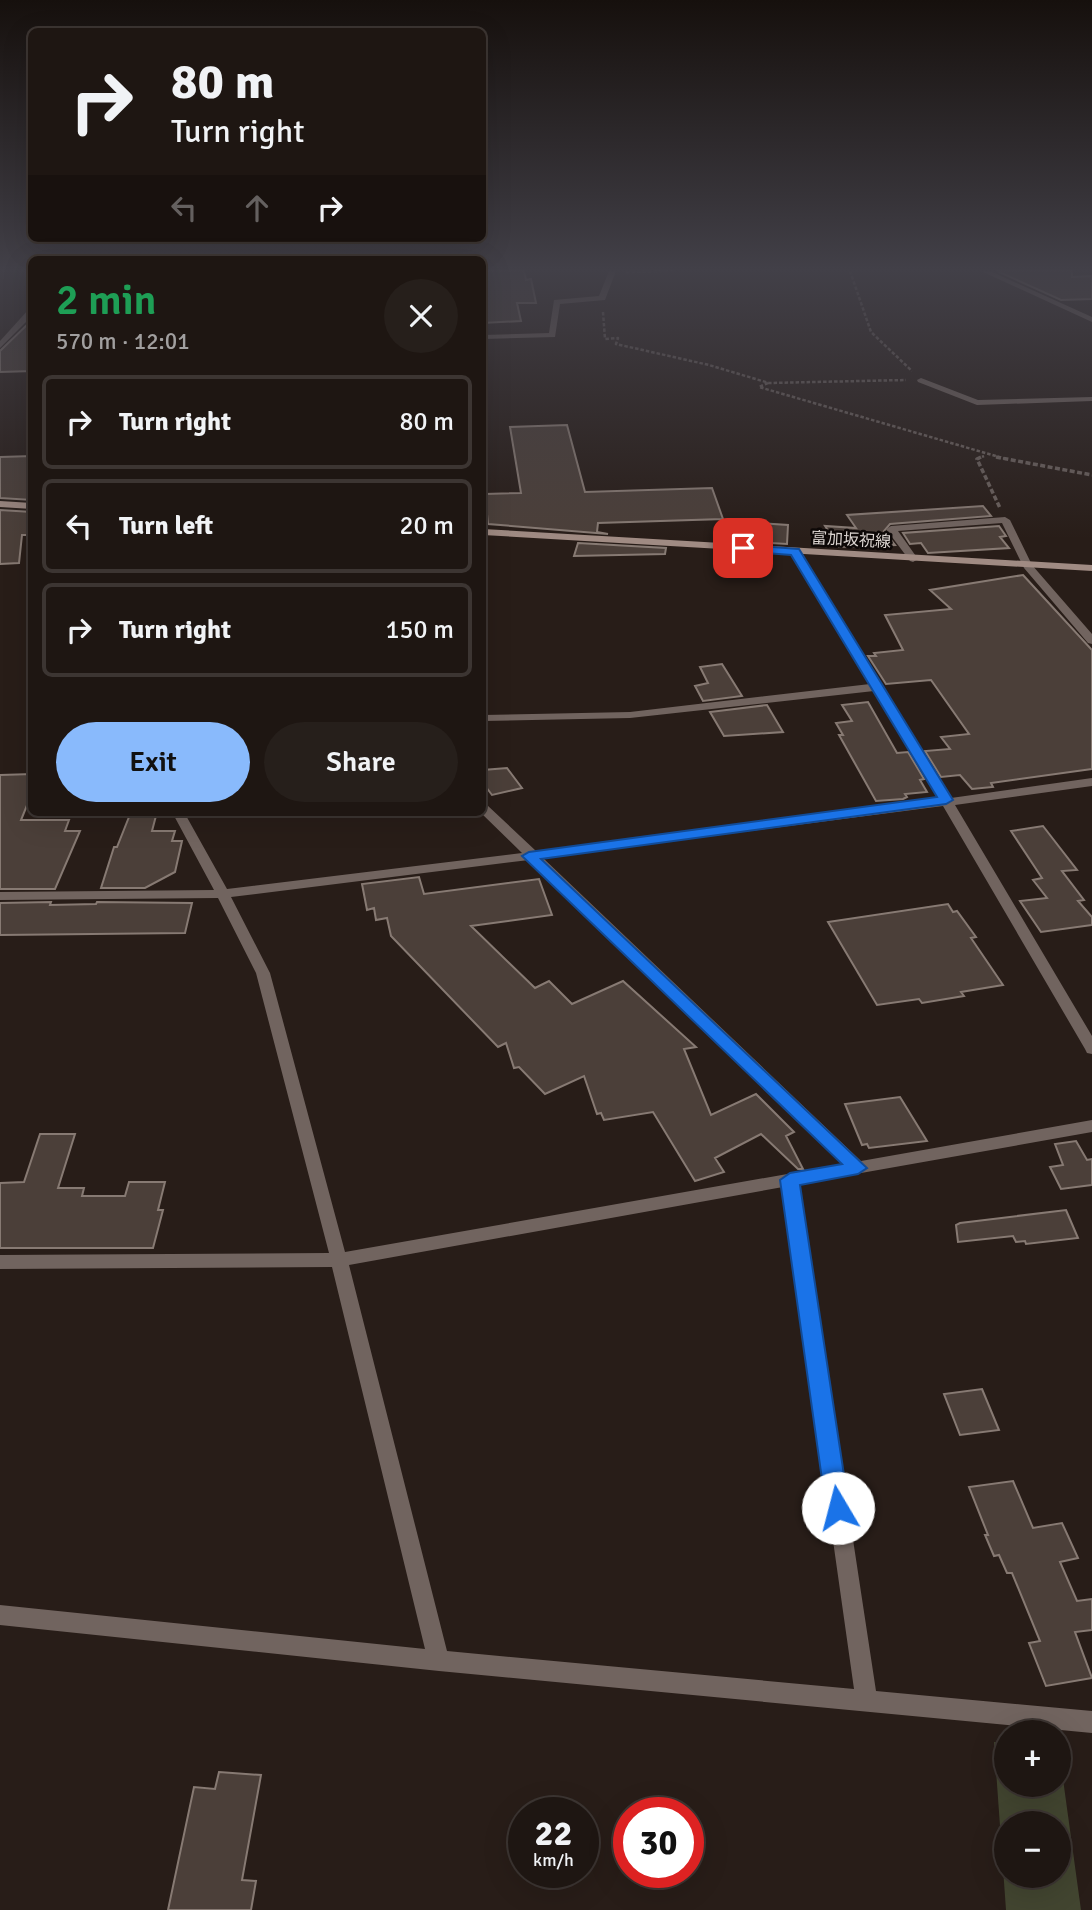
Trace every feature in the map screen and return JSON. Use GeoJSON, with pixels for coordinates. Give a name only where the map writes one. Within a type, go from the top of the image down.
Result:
{"type":"FeatureCollection","features":[{"type":"Feature","properties":{"kind":"main road"},"geometry":{"type":"LineString","coordinates":[[0,504],[28,506]]}},
{"type":"Feature","properties":{"kind":"main road","name":"富加坂祝線"},"geometry":{"type":"LineString","coordinates":[[486,532],[1092,568]]}},
{"type":"Feature","properties":{"kind":"street"},"geometry":{"type":"LineString","coordinates":[[921,380],[977,403],[1092,399]]}},
{"type":"Feature","properties":{"kind":"street"},"geometry":{"type":"LineString","coordinates":[[913,559],[891,529],[1005,520],[1028,566],[1092,641]]}},
{"type":"Feature","properties":{"kind":"street"},"geometry":{"type":"LineString","coordinates":[[795,552],[946,800],[1092,1049]]}},
{"type":"Feature","properties":{"kind":"street"},"geometry":{"type":"LineString","coordinates":[[486,718],[630,715],[877,687]]}},
{"type":"Feature","properties":{"kind":"street"},"geometry":{"type":"LineString","coordinates":[[0,896],[221,894],[1092,782]]}},
{"type":"Feature","properties":{"kind":"street"},"geometry":{"type":"LineString","coordinates":[[486,811],[529,856],[858,1168]]}},
{"type":"Feature","properties":{"kind":"street"},"geometry":{"type":"LineString","coordinates":[[180,816],[200,849],[262,973],[339,1260],[439,1661]]}},
{"type":"Feature","properties":{"kind":"street"},"geometry":{"type":"LineString","coordinates":[[0,1262],[339,1260],[1092,1126]]}},
{"type":"Feature","properties":{"kind":"street"},"geometry":{"type":"LineString","coordinates":[[790,1180],[866,1700]]}},
{"type":"Feature","properties":{"kind":"street"},"geometry":{"type":"LineString","coordinates":[[0,1615],[439,1661],[1092,1722]]}},
{"type":"Feature","properties":{"kind":"path"},"geometry":{"type":"LineString","coordinates":[[686,360],[769,383],[921,380]]}},
{"type":"Feature","properties":{"kind":"path"},"geometry":{"type":"LineString","coordinates":[[900,360],[921,380]]}},
{"type":"Feature","properties":{"kind":"path"},"geometry":{"type":"LineString","coordinates":[[769,383],[759,387],[985,456],[1092,475]]}},
{"type":"Feature","properties":{"kind":"path"},"geometry":{"type":"LineString","coordinates":[[985,456],[977,459],[1005,520]]}},
{"type":"Feature","properties":{"kind":"green space"},"geometry":{"type":"Polygon","coordinates":[[[998,1797],[1065,1797],[1067,1811],[999,1811],[998,1797]]]}},
{"type":"Feature","properties":{"kind":"green space"},"geometry":{"type":"Polygon","coordinates":[[[1071,1837],[1081,1910],[1006,1910],[1004,1888],[1071,1888],[1071,1837]]]}},
{"type":"Feature","properties":{"kind":"building"},"geometry":{"type":"Polygon","coordinates":[[[0,360],[28,360],[28,371],[0,372],[0,360]]]}},
{"type":"Feature","properties":{"kind":"building"},"geometry":{"type":"Polygon","coordinates":[[[567,425],[585,492],[712,488],[723,519],[598,523],[597,532],[608,534],[488,524],[486,494],[521,493],[510,427],[567,425]]]}},
{"type":"Feature","properties":{"kind":"building"},"geometry":{"type":"Polygon","coordinates":[[[28,456],[28,500],[0,498],[0,457],[28,456]]]}},
{"type":"Feature","properties":{"kind":"building"},"geometry":{"type":"Polygon","coordinates":[[[983,506],[991,516],[890,524],[884,531],[895,545],[839,547],[825,526],[856,528],[847,515],[983,506]]]}},
{"type":"Feature","properties":{"kind":"building"},"geometry":{"type":"Polygon","coordinates":[[[0,510],[28,512],[28,535],[22,535],[19,563],[0,564],[0,510]]]}},
{"type":"Feature","properties":{"kind":"building"},"geometry":{"type":"Polygon","coordinates":[[[757,523],[788,525],[787,544],[756,542],[757,523]]]}},
{"type":"Feature","properties":{"kind":"building"},"geometry":{"type":"Polygon","coordinates":[[[999,526],[1006,536],[1000,537],[1009,548],[928,553],[921,543],[910,544],[903,533],[999,526]]]}},
{"type":"Feature","properties":{"kind":"building"},"geometry":{"type":"Polygon","coordinates":[[[578,543],[666,548],[665,554],[574,556],[578,543]]]}},
{"type":"Feature","properties":{"kind":"building"},"geometry":{"type":"Polygon","coordinates":[[[1023,575],[1092,650],[1092,769],[991,783],[993,787],[972,789],[960,775],[941,777],[925,751],[950,749],[941,737],[969,734],[931,680],[886,684],[868,656],[903,650],[885,615],[951,609],[930,590],[1023,575]]]}},
{"type":"Feature","properties":{"kind":"building"},"geometry":{"type":"Polygon","coordinates":[[[722,664],[742,696],[703,701],[695,686],[708,683],[700,667],[722,664]]]}},
{"type":"Feature","properties":{"kind":"building"},"geometry":{"type":"Polygon","coordinates":[[[868,702],[897,753],[908,752],[924,779],[920,780],[927,792],[905,794],[907,797],[903,799],[876,801],[839,735],[843,735],[836,723],[852,721],[842,705],[868,702]]]}},
{"type":"Feature","properties":{"kind":"building"},"geometry":{"type":"Polygon","coordinates":[[[767,705],[783,732],[724,736],[710,712],[767,705]]]}},
{"type":"Feature","properties":{"kind":"building"},"geometry":{"type":"Polygon","coordinates":[[[507,768],[522,788],[492,795],[486,787],[486,770],[507,768]]]}},
{"type":"Feature","properties":{"kind":"building"},"geometry":{"type":"Polygon","coordinates":[[[28,774],[28,803],[21,820],[69,820],[65,831],[80,831],[55,889],[0,889],[0,775],[28,774]]]}},
{"type":"Feature","properties":{"kind":"building"},"geometry":{"type":"Polygon","coordinates":[[[129,816],[156,816],[152,831],[175,831],[172,841],[182,841],[175,872],[145,888],[101,888],[114,847],[117,847],[129,816]]]}},
{"type":"Feature","properties":{"kind":"building"},"geometry":{"type":"Polygon","coordinates":[[[1043,826],[1077,870],[1062,871],[1084,900],[1078,901],[1092,917],[1092,925],[1041,932],[1020,901],[1047,898],[1033,880],[1042,878],[1011,831],[1043,826]]]}},
{"type":"Feature","properties":{"kind":"building"},"geometry":{"type":"Polygon","coordinates":[[[419,877],[424,894],[539,879],[552,915],[471,926],[535,988],[549,981],[572,1004],[623,981],[696,1047],[684,1049],[711,1115],[756,1094],[794,1132],[786,1136],[803,1169],[798,1169],[761,1134],[715,1158],[724,1172],[695,1181],[653,1112],[604,1120],[601,1113],[597,1114],[584,1076],[545,1094],[519,1067],[514,1068],[506,1043],[498,1047],[391,936],[387,918],[376,920],[374,908],[367,910],[362,884],[419,877]]]}},
{"type":"Feature","properties":{"kind":"building"},"geometry":{"type":"Polygon","coordinates":[[[51,902],[50,905],[97,902],[192,903],[185,933],[0,935],[0,903],[51,902]]]}},
{"type":"Feature","properties":{"kind":"building"},"geometry":{"type":"Polygon","coordinates":[[[948,904],[953,912],[957,911],[976,937],[971,938],[1003,985],[961,992],[964,996],[922,1003],[919,999],[877,1005],[828,922],[948,904]]]}},
{"type":"Feature","properties":{"kind":"building"},"geometry":{"type":"Polygon","coordinates":[[[900,1097],[927,1141],[869,1148],[867,1144],[862,1145],[845,1104],[900,1097]]]}},
{"type":"Feature","properties":{"kind":"building"},"geometry":{"type":"Polygon","coordinates":[[[40,1134],[75,1134],[58,1188],[84,1188],[82,1196],[125,1196],[129,1182],[165,1182],[158,1210],[163,1210],[153,1248],[0,1248],[0,1183],[24,1182],[40,1134]]]}},
{"type":"Feature","properties":{"kind":"building"},"geometry":{"type":"Polygon","coordinates":[[[1076,1141],[1087,1160],[1092,1159],[1092,1185],[1061,1189],[1050,1167],[1063,1165],[1055,1144],[1076,1141]]]}},
{"type":"Feature","properties":{"kind":"building"},"geometry":{"type":"Polygon","coordinates":[[[1066,1210],[1078,1238],[1026,1244],[1025,1241],[1016,1242],[1013,1236],[958,1242],[956,1225],[960,1223],[1066,1210]]]}},
{"type":"Feature","properties":{"kind":"building"},"geometry":{"type":"Polygon","coordinates":[[[982,1389],[999,1430],[960,1435],[944,1394],[982,1389]]]}},
{"type":"Feature","properties":{"kind":"building"},"geometry":{"type":"Polygon","coordinates":[[[1013,1481],[1033,1528],[1062,1523],[1078,1558],[1060,1562],[1077,1601],[1092,1599],[1092,1630],[1075,1632],[1092,1678],[1046,1686],[1029,1643],[1040,1641],[1012,1573],[1007,1573],[999,1555],[994,1556],[985,1535],[988,1535],[969,1487],[1013,1481]]]}},
{"type":"Feature","properties":{"kind":"building"},"geometry":{"type":"Polygon","coordinates":[[[219,1772],[261,1775],[242,1880],[256,1881],[251,1910],[168,1910],[194,1787],[215,1789],[219,1772]]]}},
{"type":"Feature","properties":{"kind":"route"},"geometry":{"type":"LineString","coordinates":[[743,548],[795,552],[946,800],[779,825],[529,856],[858,1168],[790,1180],[838,1508]]}}]}
